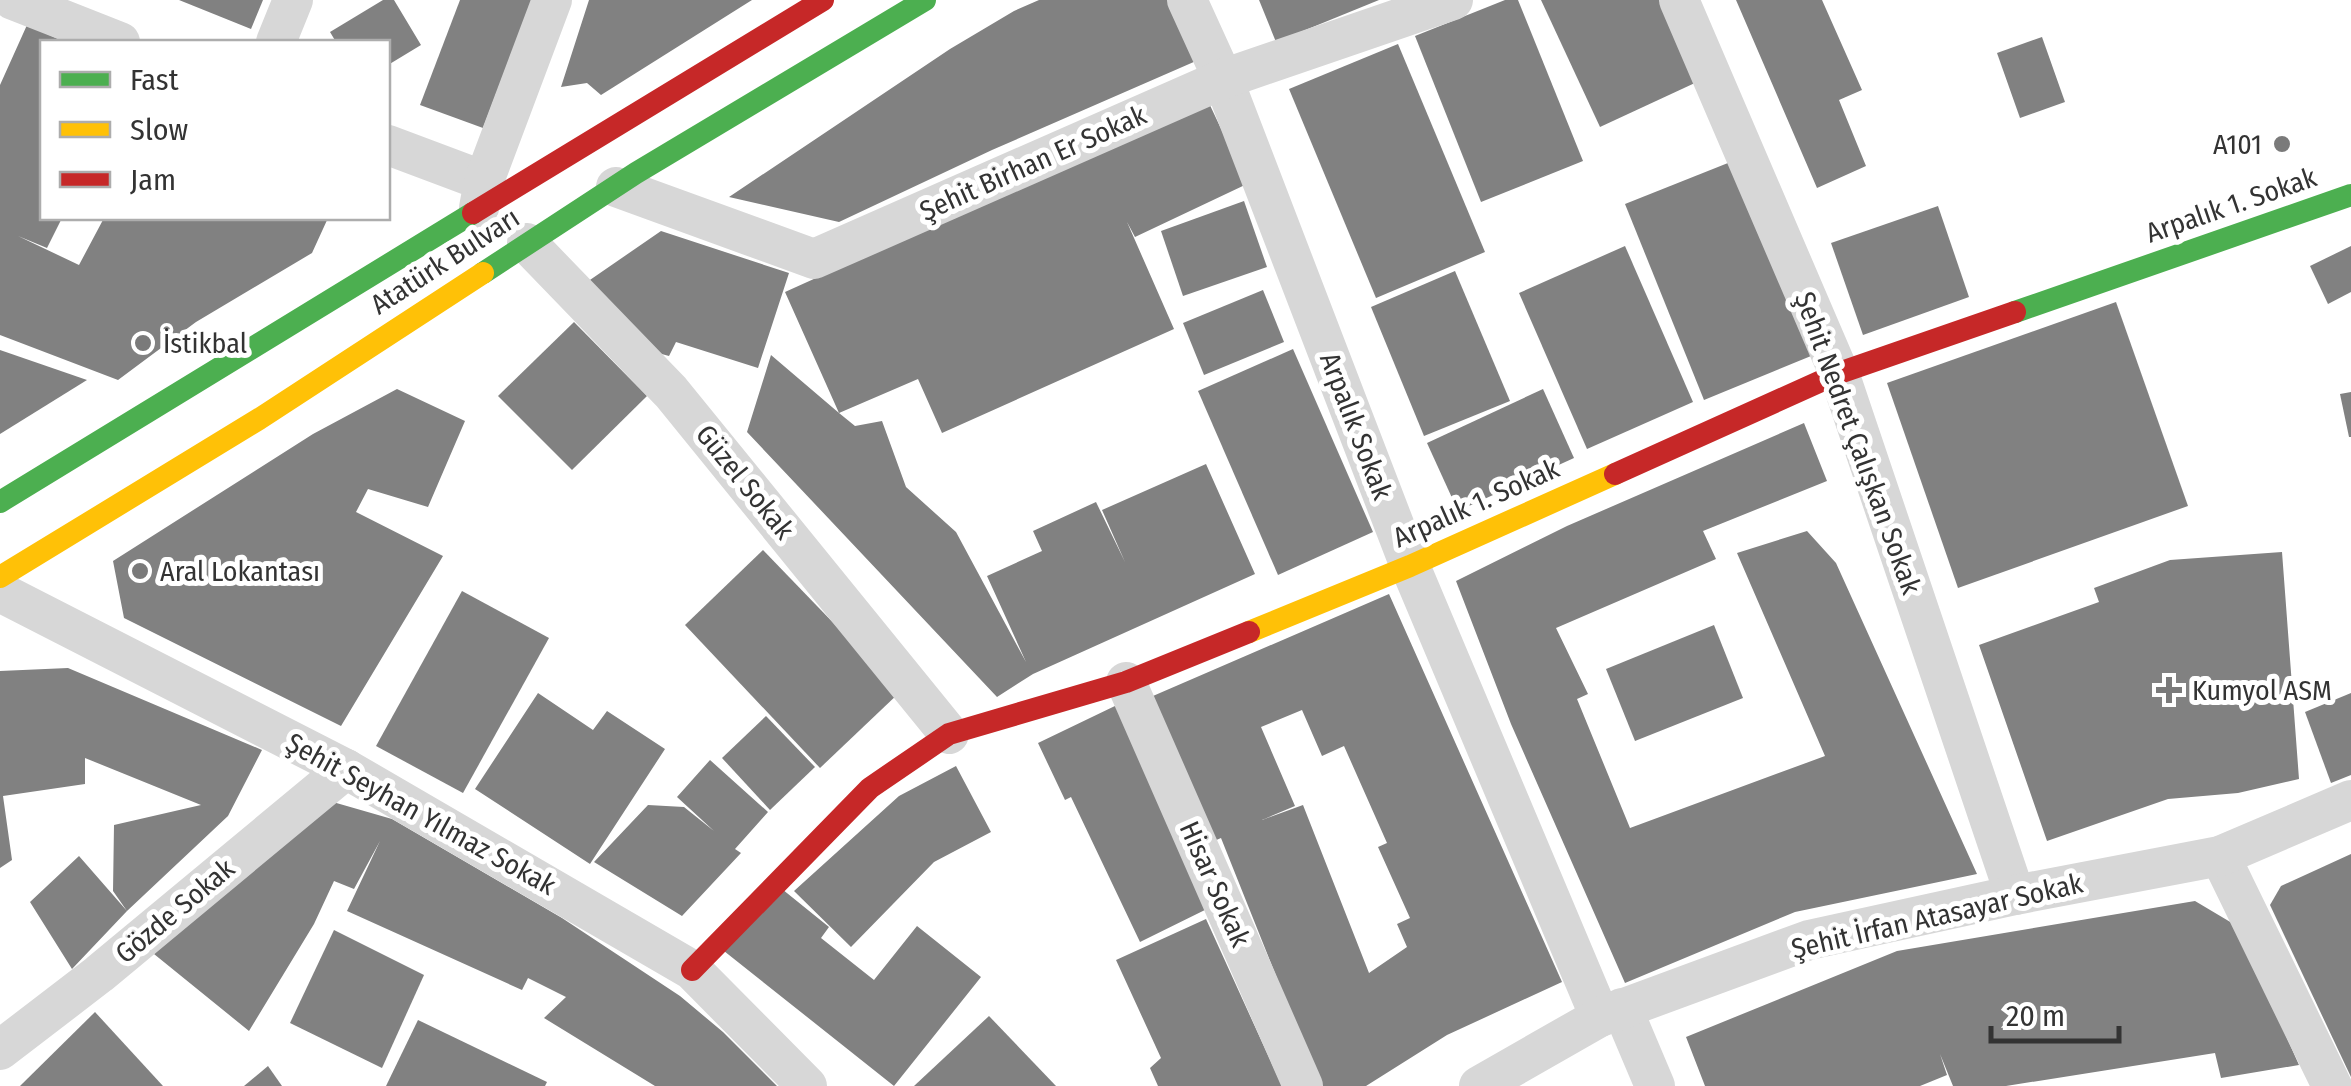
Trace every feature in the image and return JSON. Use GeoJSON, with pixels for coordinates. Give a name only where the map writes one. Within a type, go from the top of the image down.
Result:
{"type":"FeatureCollection","features":[{"type":"Feature","properties":{"kind":"main road","name":"Atatürk Bulvarı"},"geometry":{"type":"LineString","coordinates":[[0,502],[481,194],[775,16],[823,0]]}},
{"type":"Feature","properties":{"kind":"main road","name":"Atatürk Bulvarı"},"geometry":{"type":"LineString","coordinates":[[0,577],[259,420],[616,186],[925,0]]}},
{"type":"Feature","properties":{"kind":"main road","name":"Arpalık 1. Sokak"},"geometry":{"type":"LineString","coordinates":[[692,970],[870,788],[950,734],[1126,682],[1410,566],[1839,372],[2351,195]]}},
{"type":"Feature","properties":{"kind":"street"},"geometry":{"type":"LineString","coordinates":[[13,0],[115,40]]}},
{"type":"Feature","properties":{"kind":"street"},"geometry":{"type":"LineString","coordinates":[[277,40],[293,0]]}},
{"type":"Feature","properties":{"kind":"street"},"geometry":{"type":"LineString","coordinates":[[390,146],[481,194],[552,0]]}},
{"type":"Feature","properties":{"kind":"street","name":"Arpalık Sokak"},"geometry":{"type":"LineString","coordinates":[[1187,0],[1223,80],[1410,566],[1611,1012],[1656,1086]]}},
{"type":"Feature","properties":{"kind":"street","name":"Şehit Birhan Er Sokak"},"geometry":{"type":"LineString","coordinates":[[616,186],[814,259],[1223,80],[1453,0]]}},
{"type":"Feature","properties":{"kind":"street","name":"Şehit Nedret Çalışkan Sokak"},"geometry":{"type":"LineString","coordinates":[[1679,0],[1839,372],[2015,894]]}},
{"type":"Feature","properties":{"kind":"street","name":"Güzel Sokak"},"geometry":{"type":"LineString","coordinates":[[526,243],[671,392],[950,734]]}},
{"type":"Feature","properties":{"kind":"street","name":"Şehit Seyhan Yılmaz Sokak"},"geometry":{"type":"LineString","coordinates":[[0,592],[346,768],[692,970],[807,1086]]}},
{"type":"Feature","properties":{"kind":"street","name":"Hisar Sokak"},"geometry":{"type":"LineString","coordinates":[[1126,682],[1303,1086]]}},
{"type":"Feature","properties":{"kind":"street","name":"Gözde Sokak"},"geometry":{"type":"LineString","coordinates":[[0,1050],[98,974],[346,768]]}},
{"type":"Feature","properties":{"kind":"street","name":"Şehit İrfan Atasayar Sokak"},"geometry":{"type":"LineString","coordinates":[[1479,1086],[1611,1012],[1809,940],[2015,894],[2220,856],[2351,800]]}},
{"type":"Feature","properties":{"kind":"street"},"geometry":{"type":"LineString","coordinates":[[2220,856],[2332,1086]]}},
{"type":"Feature","properties":{"kind":"building"},"geometry":{"type":"Polygon","coordinates":[[[179,0],[263,0],[251,29],[179,0]]]}},
{"type":"Feature","properties":{"kind":"building"},"geometry":{"type":"Polygon","coordinates":[[[383,0],[394,0],[421,45],[390,64],[390,40],[335,40],[330,32],[383,0]]]}},
{"type":"Feature","properties":{"kind":"building"},"geometry":{"type":"Polygon","coordinates":[[[460,0],[532,0],[483,128],[420,105],[460,0]]]}},
{"type":"Feature","properties":{"kind":"building"},"geometry":{"type":"Polygon","coordinates":[[[589,0],[752,0],[601,95],[587,83],[561,87],[589,0]]]}},
{"type":"Feature","properties":{"kind":"building"},"geometry":{"type":"Polygon","coordinates":[[[1039,0],[1170,0],[1196,61],[839,222],[729,197],[950,49],[1039,0]]]}},
{"type":"Feature","properties":{"kind":"building"},"geometry":{"type":"Polygon","coordinates":[[[1259,0],[1379,0],[1276,42],[1259,0]]]}},
{"type":"Feature","properties":{"kind":"building"},"geometry":{"type":"Polygon","coordinates":[[[1505,0],[1518,0],[1583,161],[1481,202],[1415,36],[1505,0]]]}},
{"type":"Feature","properties":{"kind":"building"},"geometry":{"type":"Polygon","coordinates":[[[1541,0],[1659,0],[1697,82],[1600,127],[1541,0]]]}},
{"type":"Feature","properties":{"kind":"building"},"geometry":{"type":"Polygon","coordinates":[[[1736,0],[1822,0],[1862,90],[1839,100],[1866,166],[1817,188],[1736,0]]]}},
{"type":"Feature","properties":{"kind":"building"},"geometry":{"type":"Polygon","coordinates":[[[27,25],[61,40],[40,40],[40,220],[61,220],[47,248],[18,236],[79,265],[103,220],[327,220],[312,253],[196,322],[118,380],[0,335],[0,85],[27,25]]]}},
{"type":"Feature","properties":{"kind":"building"},"geometry":{"type":"Polygon","coordinates":[[[2042,37],[2065,102],[2020,118],[1997,53],[2042,37]]]}},
{"type":"Feature","properties":{"kind":"building"},"geometry":{"type":"Polygon","coordinates":[[[1398,44],[1485,252],[1376,298],[1289,89],[1398,44]]]}},
{"type":"Feature","properties":{"kind":"building"},"geometry":{"type":"Polygon","coordinates":[[[1208,101],[1247,184],[1135,237],[1127,222],[1174,329],[942,433],[918,379],[839,413],[785,292],[1208,101]]]}},
{"type":"Feature","properties":{"kind":"building"},"geometry":{"type":"Polygon","coordinates":[[[1733,161],[1811,356],[1704,400],[1625,204],[1733,161]]]}},
{"type":"Feature","properties":{"kind":"building"},"geometry":{"type":"Polygon","coordinates":[[[1244,201],[1267,267],[1183,296],[1161,231],[1244,201]]]}},
{"type":"Feature","properties":{"kind":"building"},"geometry":{"type":"Polygon","coordinates":[[[1938,206],[1969,297],[1863,335],[1831,243],[1938,206]]]}},
{"type":"Feature","properties":{"kind":"building"},"geometry":{"type":"Polygon","coordinates":[[[661,231],[789,273],[758,368],[676,342],[669,356],[647,350],[587,282],[661,231]]]}},
{"type":"Feature","properties":{"kind":"building"},"geometry":{"type":"Polygon","coordinates":[[[1625,246],[1693,402],[1587,449],[1519,293],[1625,246]]]}},
{"type":"Feature","properties":{"kind":"building"},"geometry":{"type":"Polygon","coordinates":[[[2351,246],[2351,292],[2328,304],[2310,266],[2351,246]]]}},
{"type":"Feature","properties":{"kind":"building"},"geometry":{"type":"Polygon","coordinates":[[[1455,271],[1510,401],[1424,436],[1371,307],[1455,271]]]}},
{"type":"Feature","properties":{"kind":"building"},"geometry":{"type":"Polygon","coordinates":[[[1263,290],[1284,342],[1204,375],[1183,323],[1263,290]]]}},
{"type":"Feature","properties":{"kind":"building"},"geometry":{"type":"Polygon","coordinates":[[[2116,302],[2188,506],[1958,588],[1887,383],[2116,302]]]}},
{"type":"Feature","properties":{"kind":"building"},"geometry":{"type":"Polygon","coordinates":[[[574,322],[647,396],[572,470],[498,396],[574,322]]]}},
{"type":"Feature","properties":{"kind":"building"},"geometry":{"type":"Polygon","coordinates":[[[1293,349],[1373,532],[1278,575],[1198,391],[1293,349]]]}},
{"type":"Feature","properties":{"kind":"building"},"geometry":{"type":"Polygon","coordinates":[[[0,350],[87,380],[0,434],[0,350]]]}},
{"type":"Feature","properties":{"kind":"building"},"geometry":{"type":"Polygon","coordinates":[[[771,355],[855,426],[882,421],[906,487],[956,532],[1026,662],[987,576],[1042,551],[1033,531],[1096,502],[1125,562],[1102,510],[1206,464],[1255,574],[1033,674],[997,697],[747,432],[771,355]]]}},
{"type":"Feature","properties":{"kind":"building"},"geometry":{"type":"Polygon","coordinates":[[[397,389],[465,421],[428,507],[368,489],[356,512],[443,556],[341,726],[124,618],[113,561],[313,434],[397,389]]]}},
{"type":"Feature","properties":{"kind":"building"},"geometry":{"type":"Polygon","coordinates":[[[1543,389],[1574,458],[1458,511],[1427,443],[1543,389]]]}},
{"type":"Feature","properties":{"kind":"building"},"geometry":{"type":"Polygon","coordinates":[[[2351,392],[2351,437],[2349,437],[2340,394],[2351,392]]]}},
{"type":"Feature","properties":{"kind":"building"},"geometry":{"type":"Polygon","coordinates":[[[1804,423],[1827,481],[1703,531],[1716,559],[1556,628],[1588,694],[1577,699],[1630,828],[1825,756],[1737,553],[1807,531],[1836,563],[1977,874],[1795,912],[1625,983],[1511,724],[1456,581],[1567,526],[1804,423]]]}},
{"type":"Feature","properties":{"kind":"building"},"geometry":{"type":"Polygon","coordinates":[[[763,550],[900,692],[820,768],[685,625],[763,550]]]}},
{"type":"Feature","properties":{"kind":"building"},"geometry":{"type":"Polygon","coordinates":[[[2282,552],[2299,779],[2238,793],[2168,799],[2047,841],[1979,645],[2099,602],[2094,588],[2170,560],[2282,552]]]}},
{"type":"Feature","properties":{"kind":"building"},"geometry":{"type":"Polygon","coordinates":[[[462,591],[549,638],[463,793],[376,746],[462,591]]]}},
{"type":"Feature","properties":{"kind":"building"},"geometry":{"type":"Polygon","coordinates":[[[1389,594],[1562,982],[1447,1035],[1366,1086],[1320,1086],[1221,838],[1207,844],[1146,699],[1389,594]],[[1302,710],[1261,727],[1295,806],[1262,820],[1303,805],[1369,973],[1407,947],[1397,924],[1410,918],[1378,847],[1387,843],[1344,746],[1322,756],[1302,710]]]}},
{"type":"Feature","properties":{"kind":"building"},"geometry":{"type":"Polygon","coordinates":[[[1714,625],[1743,698],[1635,741],[1606,669],[1714,625]]]}},
{"type":"Feature","properties":{"kind":"building"},"geometry":{"type":"Polygon","coordinates":[[[68,668],[262,750],[228,816],[127,911],[113,891],[114,825],[201,805],[85,758],[85,784],[3,796],[12,860],[0,868],[0,671],[68,668]]]}},
{"type":"Feature","properties":{"kind":"building"},"geometry":{"type":"Polygon","coordinates":[[[538,693],[593,730],[607,711],[665,749],[590,864],[475,789],[538,693]]]}},
{"type":"Feature","properties":{"kind":"building"},"geometry":{"type":"Polygon","coordinates":[[[2351,693],[2351,775],[2331,783],[2305,712],[2351,693]]]}},
{"type":"Feature","properties":{"kind":"building"},"geometry":{"type":"Polygon","coordinates":[[[1117,705],[1213,906],[1140,942],[1071,797],[1065,800],[1038,743],[1117,705]]]}},
{"type":"Feature","properties":{"kind":"building"},"geometry":{"type":"Polygon","coordinates":[[[766,716],[815,767],[770,810],[722,758],[766,716]]]}},
{"type":"Feature","properties":{"kind":"building"},"geometry":{"type":"Polygon","coordinates":[[[710,760],[768,812],[735,849],[741,853],[682,916],[594,862],[648,805],[684,807],[714,831],[677,797],[710,760]]]}},
{"type":"Feature","properties":{"kind":"building"},"geometry":{"type":"Polygon","coordinates":[[[956,766],[991,832],[934,862],[851,947],[794,891],[899,796],[956,766]]]}},
{"type":"Feature","properties":{"kind":"building"},"geometry":{"type":"Polygon","coordinates":[[[319,798],[392,819],[562,918],[680,996],[777,1086],[655,1086],[544,1018],[566,997],[528,978],[522,990],[347,911],[380,841],[354,889],[334,881],[314,924],[249,1031],[154,954],[319,798]]]}},
{"type":"Feature","properties":{"kind":"building"},"geometry":{"type":"Polygon","coordinates":[[[2351,854],[2351,1077],[2270,905],[2281,886],[2351,854]]]}},
{"type":"Feature","properties":{"kind":"building"},"geometry":{"type":"Polygon","coordinates":[[[79,856],[127,911],[72,969],[30,902],[79,856]]]}},
{"type":"Feature","properties":{"kind":"building"},"geometry":{"type":"Polygon","coordinates":[[[777,885],[829,927],[821,938],[874,980],[917,926],[981,977],[894,1086],[724,951],[777,885]]]}},
{"type":"Feature","properties":{"kind":"building"},"geometry":{"type":"Polygon","coordinates":[[[2195,901],[2237,926],[2299,1065],[2221,1078],[2215,1053],[2006,1086],[1953,1086],[1940,1054],[1947,1075],[1920,1086],[1705,1086],[1686,1037],[1897,951],[2195,901]]]}},
{"type":"Feature","properties":{"kind":"building"},"geometry":{"type":"Polygon","coordinates":[[[1206,919],[1282,1086],[1158,1086],[1150,1068],[1161,1058],[1116,960],[1206,919]]]}},
{"type":"Feature","properties":{"kind":"building"},"geometry":{"type":"Polygon","coordinates":[[[334,930],[424,975],[382,1068],[290,1023],[334,930]]]}},
{"type":"Feature","properties":{"kind":"building"},"geometry":{"type":"Polygon","coordinates":[[[95,1012],[163,1086],[20,1086],[95,1012]]]}},
{"type":"Feature","properties":{"kind":"building"},"geometry":{"type":"Polygon","coordinates":[[[989,1016],[1056,1086],[914,1086],[989,1016]]]}},
{"type":"Feature","properties":{"kind":"building"},"geometry":{"type":"Polygon","coordinates":[[[418,1020],[547,1082],[545,1086],[386,1086],[418,1020]]]}},
{"type":"Feature","properties":{"kind":"building"},"geometry":{"type":"Polygon","coordinates":[[[268,1066],[282,1086],[244,1086],[268,1066]]]}},
{"type":"Feature","properties":{"kind":"traffic: fast"},"geometry":{"type":"LineString","coordinates":[[483,273],[636,173],[925,0]]}},
{"type":"Feature","properties":{"kind":"traffic: fast"},"geometry":{"type":"LineString","coordinates":[[2015,312],[2351,195]]}},
{"type":"Feature","properties":{"kind":"traffic: fast"},"geometry":{"type":"LineString","coordinates":[[0,502],[473,213]]}},
{"type":"Feature","properties":{"kind":"traffic: slow"},"geometry":{"type":"LineString","coordinates":[[0,577],[259,419],[483,273]]}},
{"type":"Feature","properties":{"kind":"traffic: slow"},"geometry":{"type":"LineString","coordinates":[[1249,632],[1410,566],[1615,474]]}},
{"type":"Feature","properties":{"kind":"traffic: jam"},"geometry":{"type":"LineString","coordinates":[[473,213],[823,0]]}},
{"type":"Feature","properties":{"kind":"traffic: jam"},"geometry":{"type":"LineString","coordinates":[[1615,474],[1839,373],[2015,312]]}},
{"type":"Feature","properties":{"kind":"traffic: jam"},"geometry":{"type":"LineString","coordinates":[[692,970],[870,788],[949,734],[1126,682],[1249,632]]}},
{"type":"Feature","properties":{"kind":"place","name":"A101"},"geometry":{"type":"Point","coordinates":[2282,144]}},
{"type":"Feature","properties":{"kind":"place","name":"İstikbal"},"geometry":{"type":"Point","coordinates":[143,343]}},
{"type":"Feature","properties":{"kind":"place","name":"Aral Lokantası"},"geometry":{"type":"Point","coordinates":[140,571]}},
{"type":"Feature","properties":{"kind":"place","name":"Kumyol ASM"},"geometry":{"type":"Point","coordinates":[2169,690]}}]}
